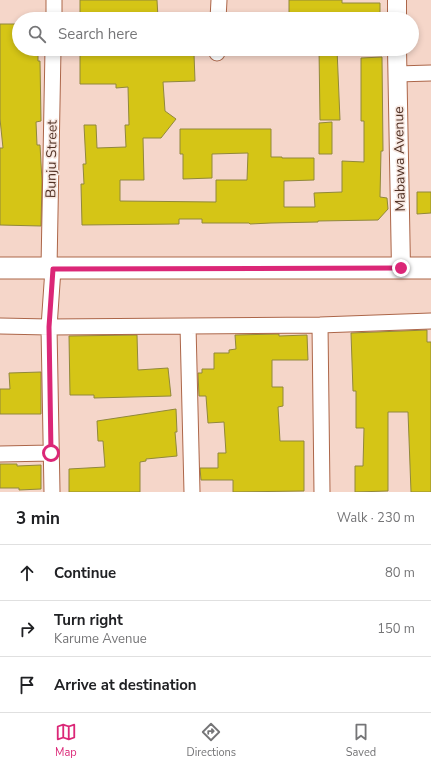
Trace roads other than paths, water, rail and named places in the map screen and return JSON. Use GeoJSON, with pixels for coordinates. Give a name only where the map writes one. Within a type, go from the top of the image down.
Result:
{"type":"FeatureCollection","features":[{"type":"Feature","properties":{"kind":"main road"},"geometry":{"type":"LineString","coordinates":[[0,268],[51,275],[431,268]]}},
{"type":"Feature","properties":{"kind":"street"},"geometry":{"type":"LineString","coordinates":[[54,0],[54,12]]}},
{"type":"Feature","properties":{"kind":"street"},"geometry":{"type":"LineString","coordinates":[[218,12],[219,0]]}},
{"type":"Feature","properties":{"kind":"street"},"geometry":{"type":"LineString","coordinates":[[397,0],[397,12]]}},
{"type":"Feature","properties":{"kind":"street","name":"Bunju Street"},"geometry":{"type":"LineString","coordinates":[[52,492],[49,320],[54,56]]}},
{"type":"Feature","properties":{"kind":"street","name":"Mabawa Avenue"},"geometry":{"type":"LineString","coordinates":[[397,56],[401,268]]}},
{"type":"Feature","properties":{"kind":"street"},"geometry":{"type":"LineString","coordinates":[[397,74],[431,73]]}},
{"type":"Feature","properties":{"kind":"street"},"geometry":{"type":"LineString","coordinates":[[0,326],[49,320],[188,326],[320,325],[431,321]]}},
{"type":"Feature","properties":{"kind":"street"},"geometry":{"type":"LineString","coordinates":[[320,325],[322,492]]}},
{"type":"Feature","properties":{"kind":"street"},"geometry":{"type":"LineString","coordinates":[[188,326],[192,492]]}},
{"type":"Feature","properties":{"kind":"street"},"geometry":{"type":"LineString","coordinates":[[0,454],[51,453]]}}]}
